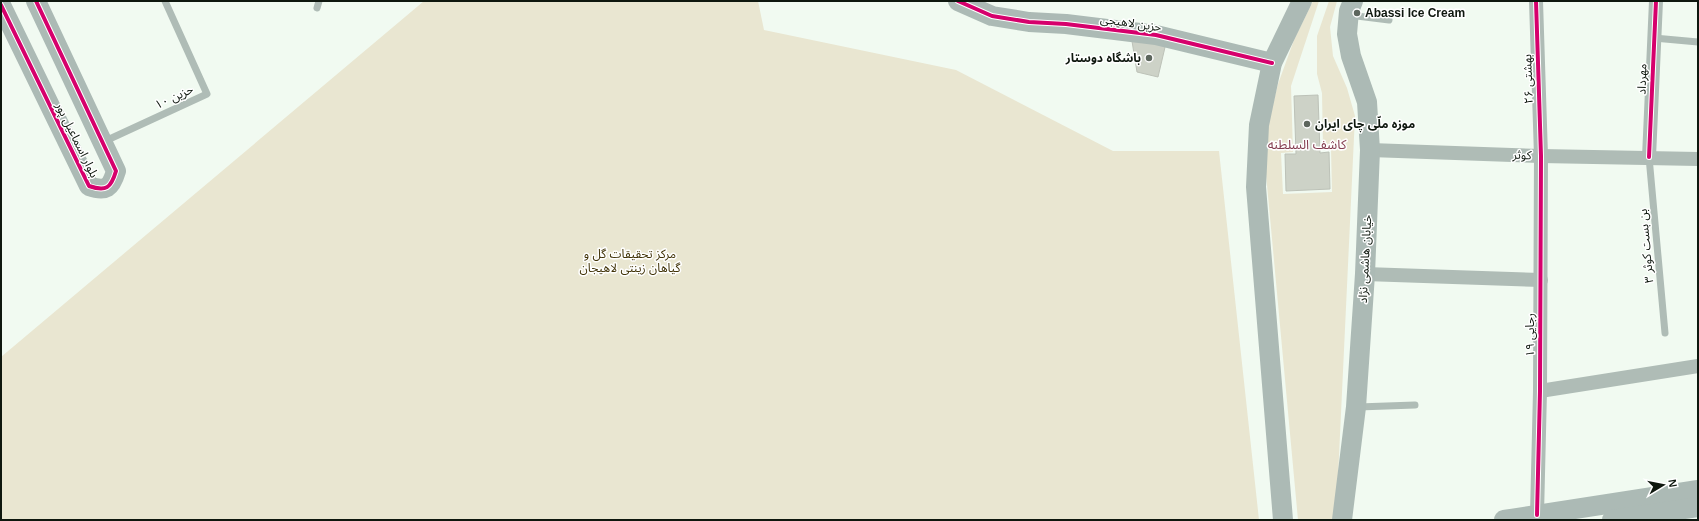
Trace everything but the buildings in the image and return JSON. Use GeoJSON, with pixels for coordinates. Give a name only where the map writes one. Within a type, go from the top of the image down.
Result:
{"type":"FeatureCollection","features":[{"type":"Feature","properties":{"kind":"main road","name":"بلوار اسماعیل پور"},"geometry":{"type":"LineString","coordinates":[[1,5],[89,186],[99,190],[106,188],[113,182],[116,171],[36,1]]}},
{"type":"Feature","properties":{"kind":"main road","name":"حزین لاهیجی"},"geometry":{"type":"LineString","coordinates":[[958,1],[986,8],[1029,22],[1066,24],[1156,35],[1272,63]]}},
{"type":"Feature","properties":{"kind":"main road","name":"حزین لاهیجی"},"geometry":{"type":"LineString","coordinates":[[969,1],[986,8]]}},
{"type":"Feature","properties":{"kind":"main road"},"geometry":{"type":"LineString","coordinates":[[1283,520],[1256,187],[1259,125],[1272,63],[1302,1]]}},
{"type":"Feature","properties":{"kind":"main road","name":"خیابان هاشمی نژاد"},"geometry":{"type":"LineString","coordinates":[[1342,520],[1356,408],[1365,274],[1370,150],[1366,102],[1351,56],[1347,34],[1351,8]]}},
{"type":"Feature","properties":{"kind":"main road"},"geometry":{"type":"LineString","coordinates":[[1504,520],[1698,490]]}},
{"type":"Feature","properties":{"kind":"main road"},"geometry":{"type":"LineString","coordinates":[[1620,519],[1698,507]]}},
{"type":"Feature","properties":{"kind":"street","name":"بهشتی ۲۶"},"geometry":{"type":"LineString","coordinates":[[1536,1],[1541,156]]}},
{"type":"Feature","properties":{"kind":"street","name":"مهرداد"},"geometry":{"type":"LineString","coordinates":[[1649,157],[1656,1]]}},
{"type":"Feature","properties":{"kind":"street","name":"کوثر"},"geometry":{"type":"LineString","coordinates":[[1370,150],[1541,156],[1698,159]]}},
{"type":"Feature","properties":{"kind":"street","name":"رجایی ۱۹"},"geometry":{"type":"LineString","coordinates":[[1537,515],[1540,391],[1541,156]]}},
{"type":"Feature","properties":{"kind":"street"},"geometry":{"type":"LineString","coordinates":[[1365,274],[1540,280]]}},
{"type":"Feature","properties":{"kind":"street"},"geometry":{"type":"LineString","coordinates":[[1540,391],[1698,366]]}},
{"type":"Feature","properties":{"kind":"lane","name":"حزین ۱۰"},"geometry":{"type":"LineString","coordinates":[[102,143],[207,94],[165,1]]}},
{"type":"Feature","properties":{"kind":"lane"},"geometry":{"type":"LineString","coordinates":[[1351,8],[1389,20]]}},
{"type":"Feature","properties":{"kind":"lane"},"geometry":{"type":"LineString","coordinates":[[1654,38],[1698,42]]}},
{"type":"Feature","properties":{"kind":"lane","name":"بن بست کوثر ۳"},"geometry":{"type":"LineString","coordinates":[[1649,157],[1665,333]]}},
{"type":"Feature","properties":{"kind":"lane"},"geometry":{"type":"LineString","coordinates":[[1356,408],[1415,405]]}},
{"type":"Feature","properties":{"kind":"green space","name":"مرکز تحقیقات گل و گیاهان زینتی لاهیجان"},"geometry":{"type":"Polygon","coordinates":[[[424,1],[758,1],[764,30],[956,70],[1113,151],[1219,151],[1259,520],[1,520],[1,357],[424,1]]]}},
{"type":"Feature","properties":{"kind":"green space"},"geometry":{"type":"Polygon","coordinates":[[[1313,1],[1319,1],[1291,86],[1293,152],[1281,153],[1283,194],[1332,192],[1331,149],[1323,149],[1322,93],[1317,74],[1317,36],[1329,1],[1337,1],[1330,27],[1333,56],[1347,88],[1355,116],[1336,520],[1298,520],[1266,174],[1266,133],[1278,84],[1294,40],[1313,1]]]}},
{"type":"Feature","properties":{"kind":"cycle path"},"geometry":{"type":"LineString","coordinates":[[1,5],[89,186],[100,189],[107,187],[110,185],[116,171],[36,1]]}},
{"type":"Feature","properties":{"kind":"cycle path"},"geometry":{"type":"LineString","coordinates":[[958,1],[992,16],[1029,22],[1066,24],[1156,35],[1272,63]]}},
{"type":"Feature","properties":{"kind":"cycle path"},"geometry":{"type":"LineString","coordinates":[[1536,1],[1541,156],[1540,391],[1537,515]]}},
{"type":"Feature","properties":{"kind":"cycle path"},"geometry":{"type":"LineString","coordinates":[[1649,157],[1656,1]]}},
{"type":"Feature","properties":{"kind":"place","name":"Abassi Ice Cream"},"geometry":{"type":"Point","coordinates":[1357,13]}},
{"type":"Feature","properties":{"kind":"place","name":"باشگاه دوستار"},"geometry":{"type":"Point","coordinates":[1149,58]}},
{"type":"Feature","properties":{"kind":"place","name":"موزه ملّی چای ایران"},"geometry":{"type":"Point","coordinates":[1307,124]}},
{"type":"Feature","properties":{"kind":"district","name":"کاشف السلطنه"},"geometry":{"type":"Point","coordinates":[1307,144]}}]}
